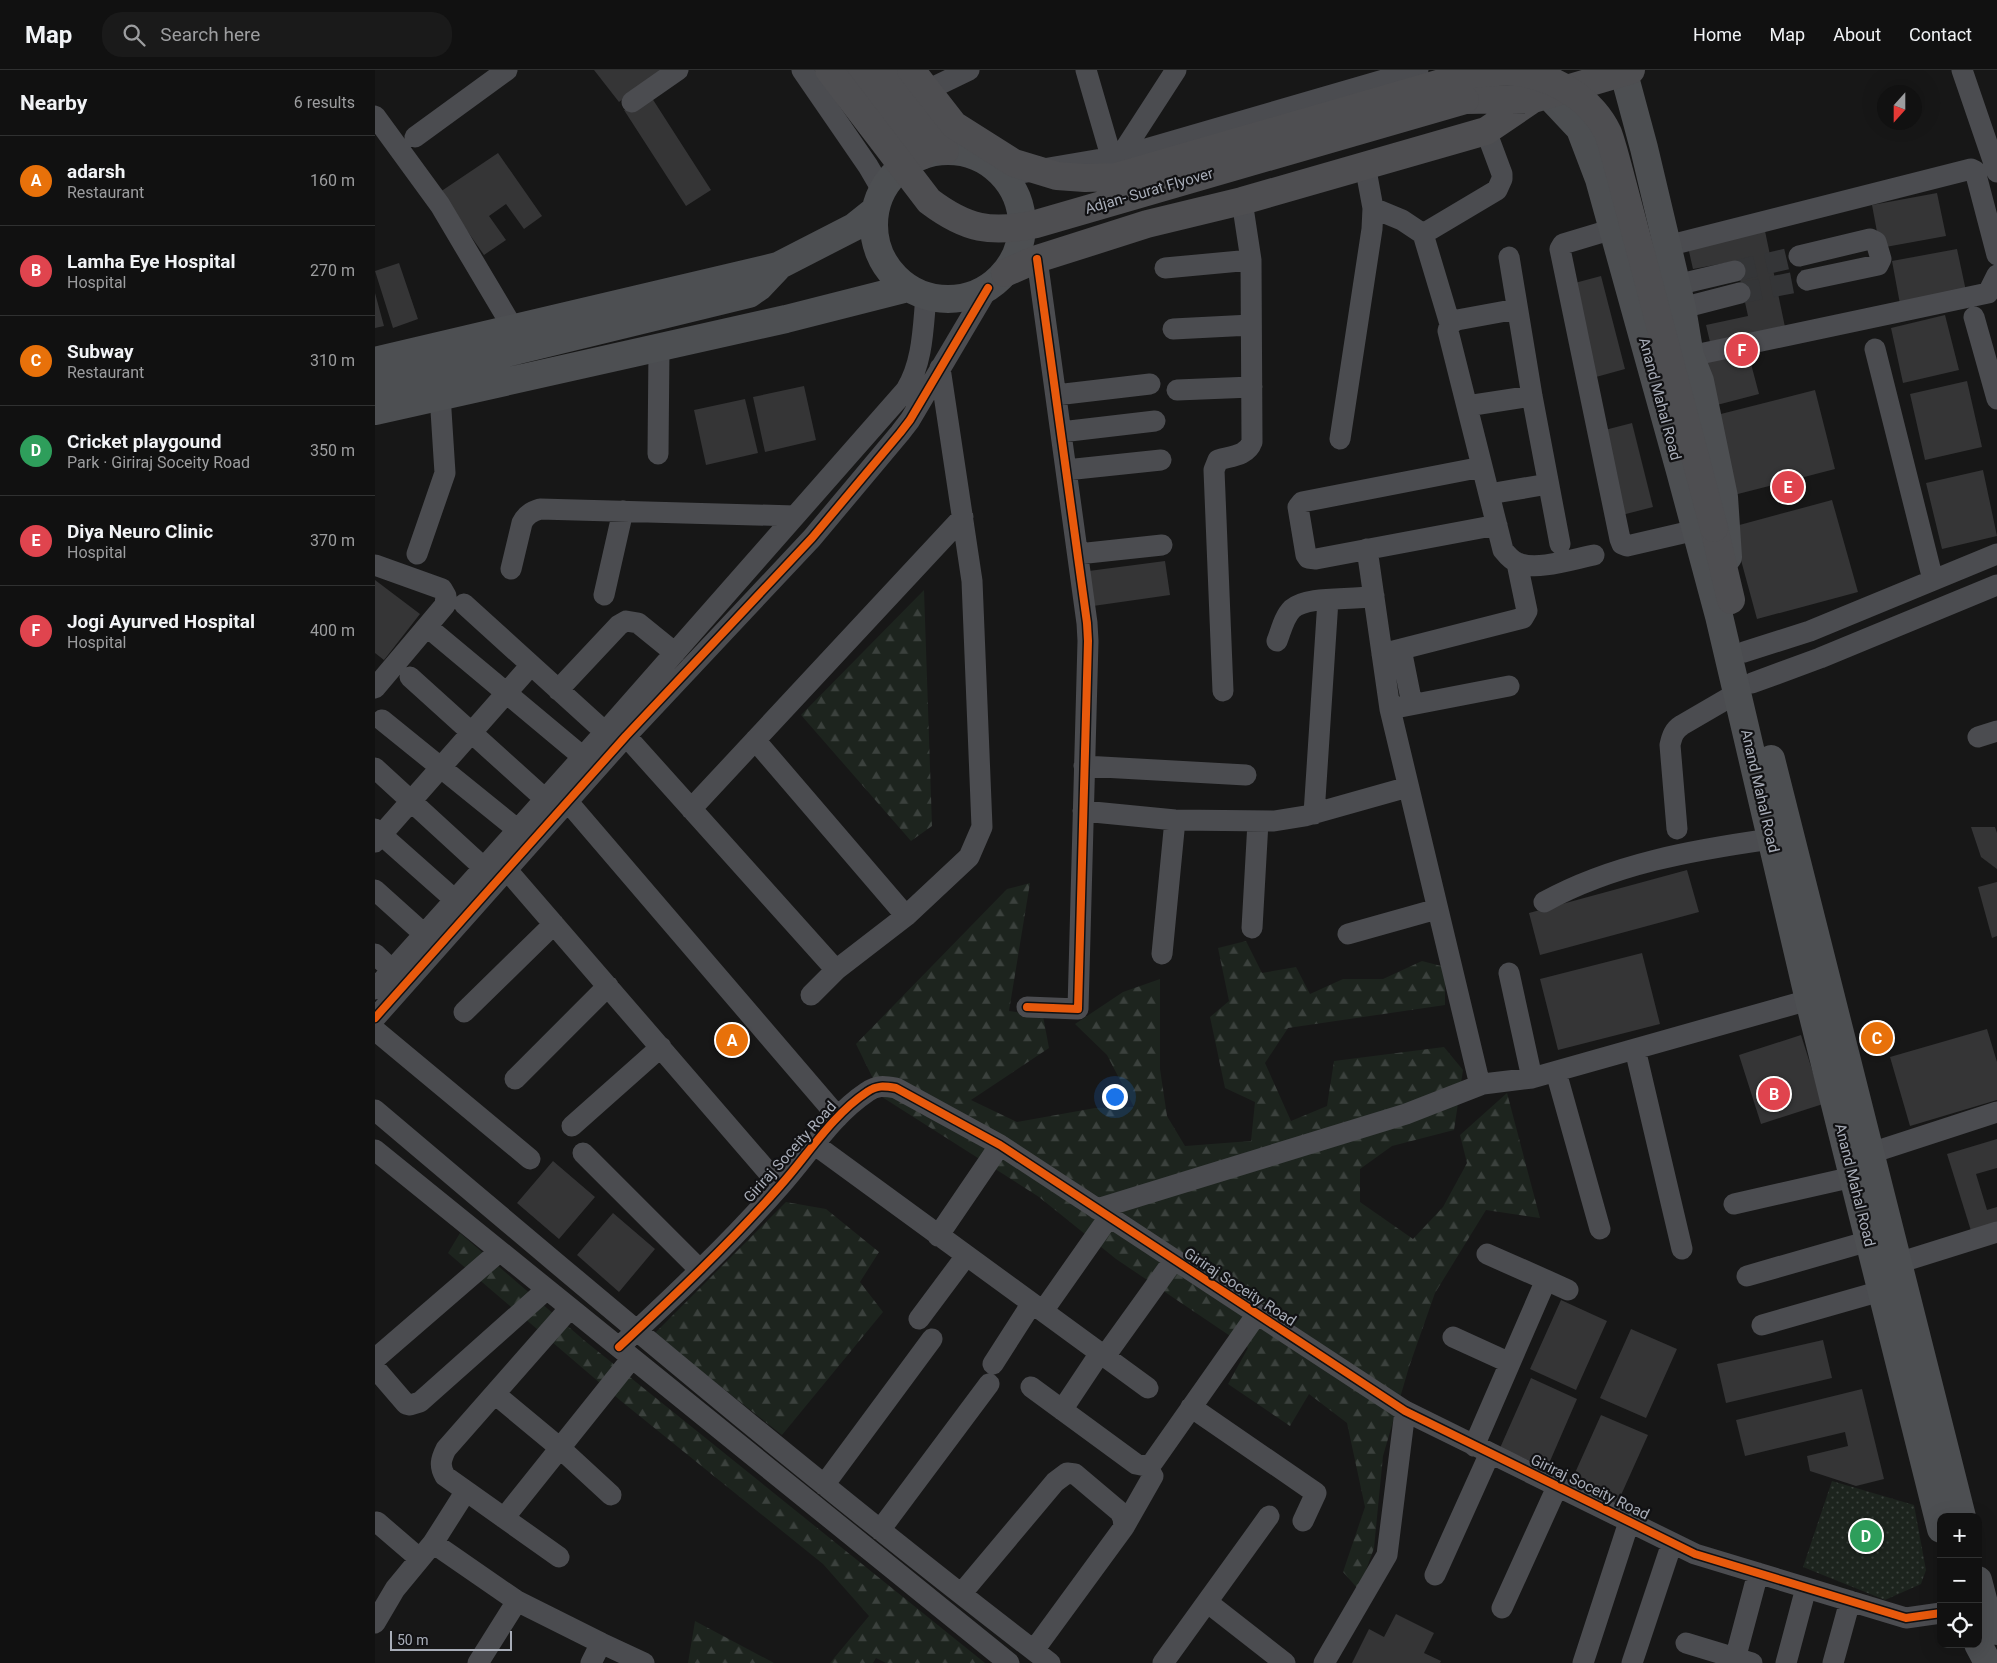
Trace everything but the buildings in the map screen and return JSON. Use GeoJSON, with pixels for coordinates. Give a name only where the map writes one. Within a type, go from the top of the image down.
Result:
{"type":"FeatureCollection","features":[{"type":"Feature","properties":{"kind":"highway","name":"Adjan- Surat Flyover"},"geometry":{"type":"LineString","coordinates":[[829,70],[929,201],[946,214],[975,226],[999,230],[1036,224],[1465,100],[1541,98]]}},
{"type":"Feature","properties":{"kind":"highway"},"geometry":{"type":"LineString","coordinates":[[857,70],[898,89]]}},
{"type":"Feature","properties":{"kind":"highway"},"geometry":{"type":"LineString","coordinates":[[884,70],[898,89],[933,154]]}},
{"type":"Feature","properties":{"kind":"highway"},"geometry":{"type":"LineString","coordinates":[[997,280],[1037,258],[1147,224],[1242,201],[1486,132],[1541,98],[1626,71]]}},
{"type":"Feature","properties":{"kind":"highway","name":"Adjan- Surat Flyover"},"geometry":{"type":"LineString","coordinates":[[898,89],[1014,163],[1057,176],[1085,178],[1116,177],[1479,72],[1521,72],[1553,81],[1576,94],[1591,110],[1607,133],[1705,529],[1731,600]]}},
{"type":"Feature","properties":{"kind":"main road","name":"Anand Mahal Road"},"geometry":{"type":"LineString","coordinates":[[1537,70],[1541,98],[1580,129],[1599,179],[1705,529],[1719,616],[1745,675],[1819,997],[1853,1177],[1937,1513]]}},
{"type":"Feature","properties":{"kind":"main road"},"geometry":{"type":"LineString","coordinates":[[1626,71],[1679,297],[1690,356],[1700,381],[1724,497],[1731,600],[1745,675]]}},
{"type":"Feature","properties":{"kind":"main road"},"geometry":{"type":"LineString","coordinates":[[375,361],[778,266],[854,227],[878,200],[899,170],[933,154],[966,154],[994,169],[1014,191],[1021,211],[1022,233],[1017,254],[997,280],[968,296],[947,300],[917,292],[891,273],[879,254],[874,233],[878,200]]}},
{"type":"Feature","properties":{"kind":"main road"},"geometry":{"type":"LineString","coordinates":[[375,385],[749,294],[759,288],[778,266]]}},
{"type":"Feature","properties":{"kind":"main road"},"geometry":{"type":"LineString","coordinates":[[375,411],[746,327],[917,292]]}},
{"type":"Feature","properties":{"kind":"main road"},"geometry":{"type":"LineString","coordinates":[[375,394],[551,350],[757,310],[786,319]]}},
{"type":"Feature","properties":{"kind":"main road","name":"Anand Mahal Road"},"geometry":{"type":"LineString","coordinates":[[1745,675],[1771,839],[1819,997],[1871,1153],[1961,1513]]}},
{"type":"Feature","properties":{"kind":"main road"},"geometry":{"type":"LineString","coordinates":[[1982,1596],[1987,1616]]}},
{"type":"Feature","properties":{"kind":"main road"},"geometry":{"type":"LineString","coordinates":[[1980,1648],[1988,1663]]}},
{"type":"Feature","properties":{"kind":"street"},"geometry":{"type":"LineString","coordinates":[[415,137],[507,70]]}},
{"type":"Feature","properties":{"kind":"street"},"geometry":{"type":"LineString","coordinates":[[632,102],[678,70]]}},
{"type":"Feature","properties":{"kind":"street"},"geometry":{"type":"LineString","coordinates":[[802,70],[868,166],[878,200]]}},
{"type":"Feature","properties":{"kind":"street"},"geometry":{"type":"LineString","coordinates":[[969,70],[933,78],[994,169],[1116,156],[1418,70]]}},
{"type":"Feature","properties":{"kind":"street"},"geometry":{"type":"LineString","coordinates":[[1086,70],[1116,156]]}},
{"type":"Feature","properties":{"kind":"street"},"geometry":{"type":"LineString","coordinates":[[1116,156],[1176,70]]}},
{"type":"Feature","properties":{"kind":"street"},"geometry":{"type":"LineString","coordinates":[[1344,92],[1353,70]]}},
{"type":"Feature","properties":{"kind":"street"},"geometry":{"type":"LineString","coordinates":[[1962,70],[1997,172]]}},
{"type":"Feature","properties":{"kind":"street"},"geometry":{"type":"LineString","coordinates":[[375,116],[440,205],[513,328]]}},
{"type":"Feature","properties":{"kind":"street"},"geometry":{"type":"LineString","coordinates":[[1423,234],[1497,190],[1502,174],[1486,132]]}},
{"type":"Feature","properties":{"kind":"street"},"geometry":{"type":"LineString","coordinates":[[1340,439],[1372,229],[1373,208],[1365,165]]}},
{"type":"Feature","properties":{"kind":"street"},"geometry":{"type":"LineString","coordinates":[[1667,246],[1971,169],[1975,170],[1997,255]]}},
{"type":"Feature","properties":{"kind":"street"},"geometry":{"type":"LineString","coordinates":[[1223,691],[1214,470],[1218,460],[1245,453],[1252,442],[1251,260],[1242,201]]}},
{"type":"Feature","properties":{"kind":"street"},"geometry":{"type":"LineString","coordinates":[[1373,208],[1402,220],[1423,234],[1450,324],[1448,332],[1503,550],[1517,563],[1528,566],[1541,566],[1594,555]]}},
{"type":"Feature","properties":{"kind":"street"},"geometry":{"type":"LineString","coordinates":[[1613,229],[1563,244],[1560,249],[1620,539],[1622,544],[1627,546],[1705,529]]}},
{"type":"Feature","properties":{"kind":"street"},"geometry":{"type":"LineString","coordinates":[[1799,256],[1871,239],[1876,242],[1881,259],[1878,265],[1807,280]]}},
{"type":"Feature","properties":{"kind":"street"},"geometry":{"type":"LineString","coordinates":[[1509,257],[1532,396],[1560,544]]}},
{"type":"Feature","properties":{"kind":"street"},"geometry":{"type":"LineString","coordinates":[[1027,1007],[1078,1009],[1088,632],[1037,258]]}},
{"type":"Feature","properties":{"kind":"street"},"geometry":{"type":"LineString","coordinates":[[1165,268],[1251,260]]}},
{"type":"Feature","properties":{"kind":"street"},"geometry":{"type":"LineString","coordinates":[[1679,297],[1735,271]]}},
{"type":"Feature","properties":{"kind":"street"},"geometry":{"type":"LineString","coordinates":[[1690,356],[1988,293],[1997,275]]}},
{"type":"Feature","properties":{"kind":"street"},"geometry":{"type":"LineString","coordinates":[[375,1018],[626,736],[812,538],[910,420],[940,368],[997,280]]}},
{"type":"Feature","properties":{"kind":"street"},"geometry":{"type":"LineString","coordinates":[[375,989],[583,757],[906,390],[913,378],[921,346],[917,292]]}},
{"type":"Feature","properties":{"kind":"street"},"geometry":{"type":"LineString","coordinates":[[1679,297],[1741,293]]}},
{"type":"Feature","properties":{"kind":"street"},"geometry":{"type":"LineString","coordinates":[[1450,324],[1457,320],[1517,309]]}},
{"type":"Feature","properties":{"kind":"street"},"geometry":{"type":"LineString","coordinates":[[1974,317],[1997,399]]}},
{"type":"Feature","properties":{"kind":"street"},"geometry":{"type":"LineString","coordinates":[[1173,329],[1251,325]]}},
{"type":"Feature","properties":{"kind":"street"},"geometry":{"type":"LineString","coordinates":[[658,454],[659,348]]}},
{"type":"Feature","properties":{"kind":"street"},"geometry":{"type":"LineString","coordinates":[[1875,349],[1933,580]]}},
{"type":"Feature","properties":{"kind":"street"},"geometry":{"type":"LineString","coordinates":[[811,995],[836,970],[906,916],[969,857],[981,827],[973,588],[940,368]]}},
{"type":"Feature","properties":{"kind":"street"},"geometry":{"type":"LineString","coordinates":[[1056,395],[1150,384]]}},
{"type":"Feature","properties":{"kind":"street"},"geometry":{"type":"LineString","coordinates":[[1177,390],[1252,387]]}},
{"type":"Feature","properties":{"kind":"street"},"geometry":{"type":"LineString","coordinates":[[417,554],[445,473],[440,395]]}},
{"type":"Feature","properties":{"kind":"street"},"geometry":{"type":"LineString","coordinates":[[1467,406],[1532,396]]}},
{"type":"Feature","properties":{"kind":"street"},"geometry":{"type":"LineString","coordinates":[[1061,432],[1155,421]]}},
{"type":"Feature","properties":{"kind":"street"},"geometry":{"type":"LineString","coordinates":[[1066,470],[1161,460]]}},
{"type":"Feature","properties":{"kind":"street"},"geometry":{"type":"LineString","coordinates":[[1482,467],[1300,503],[1298,508],[1306,555],[1308,558],[1316,559],[1497,525]]}},
{"type":"Feature","properties":{"kind":"street"},"geometry":{"type":"LineString","coordinates":[[1489,494],[1548,484]]}},
{"type":"Feature","properties":{"kind":"street"},"geometry":{"type":"LineString","coordinates":[[511,569],[522,523],[531,512],[539,509],[795,516]]}},
{"type":"Feature","properties":{"kind":"street"},"geometry":{"type":"LineString","coordinates":[[605,595],[623,511]]}},
{"type":"Feature","properties":{"kind":"street"},"geometry":{"type":"LineString","coordinates":[[691,809],[963,517]]}},
{"type":"Feature","properties":{"kind":"street"},"geometry":{"type":"LineString","coordinates":[[1078,554],[1163,545]]}},
{"type":"Feature","properties":{"kind":"street"},"geometry":{"type":"LineString","coordinates":[[1367,549],[1374,596],[1391,651],[1412,704]]}},
{"type":"Feature","properties":{"kind":"street"},"geometry":{"type":"LineString","coordinates":[[1677,829],[1670,746],[1675,730],[1745,675],[1810,631],[1997,554]]}},
{"type":"Feature","properties":{"kind":"street"},"geometry":{"type":"LineString","coordinates":[[1391,651],[1523,618],[1527,611],[1517,563]]}},
{"type":"Feature","properties":{"kind":"street"},"geometry":{"type":"LineString","coordinates":[[375,565],[442,589],[446,596],[445,605],[378,680]]}},
{"type":"Feature","properties":{"kind":"street"},"geometry":{"type":"LineString","coordinates":[[1745,675],[1820,658],[1997,585]]}},
{"type":"Feature","properties":{"kind":"street"},"geometry":{"type":"LineString","coordinates":[[1277,641],[1286,617],[1293,608],[1306,602],[1351,598],[1359,600],[1374,596]]}},
{"type":"Feature","properties":{"kind":"street"},"geometry":{"type":"LineString","coordinates":[[1314,814],[1328,600]]}},
{"type":"Feature","properties":{"kind":"street"},"geometry":{"type":"LineString","coordinates":[[464,604],[605,732]]}},
{"type":"Feature","properties":{"kind":"street"},"geometry":{"type":"LineString","coordinates":[[558,690],[626,621],[638,623],[675,653]]}},
{"type":"Feature","properties":{"kind":"street"},"geometry":{"type":"LineString","coordinates":[[431,630],[583,757]]}},
{"type":"Feature","properties":{"kind":"street"},"geometry":{"type":"LineString","coordinates":[[1391,651],[1390,708],[1479,1081],[1483,1084]]}},
{"type":"Feature","properties":{"kind":"street"},"geometry":{"type":"LineString","coordinates":[[455,900],[377,835],[411,801],[531,665]]}},
{"type":"Feature","properties":{"kind":"street"},"geometry":{"type":"LineString","coordinates":[[410,677],[545,799]]}},
{"type":"Feature","properties":{"kind":"street"},"geometry":{"type":"LineString","coordinates":[[1390,708],[1509,686]]}},
{"type":"Feature","properties":{"kind":"street"},"geometry":{"type":"LineString","coordinates":[[382,720],[518,830]]}},
{"type":"Feature","properties":{"kind":"street"},"geometry":{"type":"LineString","coordinates":[[626,736],[836,970]]}},
{"type":"Feature","properties":{"kind":"street"},"geometry":{"type":"LineString","coordinates":[[755,740],[906,916]]}},
{"type":"Feature","properties":{"kind":"street"},"geometry":{"type":"LineString","coordinates":[[1085,766],[1246,775]]}},
{"type":"Feature","properties":{"kind":"street"},"geometry":{"type":"LineString","coordinates":[[375,768],[484,868]]}},
{"type":"Feature","properties":{"kind":"street"},"geometry":{"type":"LineString","coordinates":[[1083,811],[1175,820],[1274,821],[1314,814],[1408,786]]}},
{"type":"Feature","properties":{"kind":"street"},"geometry":{"type":"LineString","coordinates":[[568,802],[837,1117]]}},
{"type":"Feature","properties":{"kind":"street"},"geometry":{"type":"LineString","coordinates":[[1162,954],[1175,820]]}},
{"type":"Feature","properties":{"kind":"street"},"geometry":{"type":"LineString","coordinates":[[1252,928],[1258,822]]}},
{"type":"Feature","properties":{"kind":"street"},"geometry":{"type":"LineString","coordinates":[[1545,902],[1591,880],[1667,857],[1717,846],[1771,839]]}},
{"type":"Feature","properties":{"kind":"street"},"geometry":{"type":"LineString","coordinates":[[507,870],[780,1186]]}},
{"type":"Feature","properties":{"kind":"street"},"geometry":{"type":"LineString","coordinates":[[375,890],[425,934]]}},
{"type":"Feature","properties":{"kind":"street"},"geometry":{"type":"LineString","coordinates":[[1348,934],[1437,908]]}},
{"type":"Feature","properties":{"kind":"street"},"geometry":{"type":"LineString","coordinates":[[465,1012],[554,924]]}},
{"type":"Feature","properties":{"kind":"street"},"geometry":{"type":"LineString","coordinates":[[375,954],[392,970]]}},
{"type":"Feature","properties":{"kind":"street"},"geometry":{"type":"LineString","coordinates":[[1509,973],[1532,1078]]}},
{"type":"Feature","properties":{"kind":"street"},"geometry":{"type":"LineString","coordinates":[[515,1079],[608,986]]}},
{"type":"Feature","properties":{"kind":"street"},"geometry":{"type":"LineString","coordinates":[[880,1530],[1103,1213],[1406,1114],[1483,1084],[1532,1078],[1556,1072],[1819,997]]}},
{"type":"Feature","properties":{"kind":"street"},"geometry":{"type":"LineString","coordinates":[[375,1030],[530,1159]]}},
{"type":"Feature","properties":{"kind":"street"},"geometry":{"type":"LineString","coordinates":[[572,1126],[661,1047]]}},
{"type":"Feature","properties":{"kind":"street"},"geometry":{"type":"LineString","coordinates":[[1635,1049],[1682,1249]]}},
{"type":"Feature","properties":{"kind":"street"},"geometry":{"type":"LineString","coordinates":[[1556,1072],[1600,1229]]}},
{"type":"Feature","properties":{"kind":"street","name":"Giriraj Soceity Road"},"geometry":{"type":"LineString","coordinates":[[504,1518],[560,1448],[625,1352],[636,1331],[700,1270],[780,1186],[837,1117],[868,1092],[882,1085],[896,1088],[1000,1145],[1405,1411],[1482,1450],[1695,1554],[1906,1618],[1937,1614]]}},
{"type":"Feature","properties":{"kind":"street"},"geometry":{"type":"LineString","coordinates":[[375,1110],[636,1331],[880,1530],[1042,1657],[1124,1527],[1153,1476]]}},
{"type":"Feature","properties":{"kind":"street"},"geometry":{"type":"LineString","coordinates":[[1871,1153],[1997,1112]]}},
{"type":"Feature","properties":{"kind":"street"},"geometry":{"type":"LineString","coordinates":[[814,1144],[1148,1388]]}},
{"type":"Feature","properties":{"kind":"street"},"geometry":{"type":"LineString","coordinates":[[938,1236],[1000,1145]]}},
{"type":"Feature","properties":{"kind":"street"},"geometry":{"type":"LineString","coordinates":[[375,1150],[1009,1663]]}},
{"type":"Feature","properties":{"kind":"street"},"geometry":{"type":"LineString","coordinates":[[583,1154],[700,1270]]}},
{"type":"Feature","properties":{"kind":"street"},"geometry":{"type":"LineString","coordinates":[[1734,1204],[1853,1177]]}},
{"type":"Feature","properties":{"kind":"street"},"geometry":{"type":"LineString","coordinates":[[1898,1263],[1997,1232]]}},
{"type":"Feature","properties":{"kind":"street"},"geometry":{"type":"LineString","coordinates":[[1747,1276],[1869,1241]]}},
{"type":"Feature","properties":{"kind":"street"},"geometry":{"type":"LineString","coordinates":[[375,1359],[500,1251]]}},
{"type":"Feature","properties":{"kind":"street"},"geometry":{"type":"LineString","coordinates":[[1487,1254],[1568,1290]]}},
{"type":"Feature","properties":{"kind":"street"},"geometry":{"type":"LineString","coordinates":[[919,1319],[966,1256]]}},
{"type":"Feature","properties":{"kind":"street"},"geometry":{"type":"LineString","coordinates":[[1062,1410],[1174,1260]]}},
{"type":"Feature","properties":{"kind":"street"},"geometry":{"type":"LineString","coordinates":[[1435,1575],[1482,1450],[1510,1363],[1546,1280]]}},
{"type":"Feature","properties":{"kind":"street"},"geometry":{"type":"LineString","coordinates":[[375,1368],[406,1404],[420,1402],[547,1289]]}},
{"type":"Feature","properties":{"kind":"street"},"geometry":{"type":"LineString","coordinates":[[1762,1325],[1881,1291]]}},
{"type":"Feature","properties":{"kind":"street"},"geometry":{"type":"LineString","coordinates":[[559,1557],[445,1476],[440,1468],[441,1459],[446,1449],[570,1308]]}},
{"type":"Feature","properties":{"kind":"street"},"geometry":{"type":"LineString","coordinates":[[1031,1387],[1136,1464],[1146,1466],[1153,1462],[1257,1314]]}},
{"type":"Feature","properties":{"kind":"street"},"geometry":{"type":"LineString","coordinates":[[1453,1337],[1510,1363]]}},
{"type":"Feature","properties":{"kind":"street"},"geometry":{"type":"LineString","coordinates":[[824,1485],[933,1340]]}},
{"type":"Feature","properties":{"kind":"street"},"geometry":{"type":"LineString","coordinates":[[495,1394],[560,1448],[611,1495]]}},
{"type":"Feature","properties":{"kind":"street"},"geometry":{"type":"LineString","coordinates":[[1191,1407],[1316,1493],[1303,1522]]}},
{"type":"Feature","properties":{"kind":"street"},"geometry":{"type":"LineString","coordinates":[[1324,1663],[1387,1555],[1405,1411]]}},
{"type":"Feature","properties":{"kind":"street"},"geometry":{"type":"LineString","coordinates":[[961,1594],[1055,1482],[1067,1473],[1075,1474],[1120,1512],[1124,1527]]}},
{"type":"Feature","properties":{"kind":"street"},"geometry":{"type":"LineString","coordinates":[[1502,1608],[1557,1487]]}},
{"type":"Feature","properties":{"kind":"street"},"geometry":{"type":"LineString","coordinates":[[375,1623],[395,1590],[427,1551],[466,1491]]}},
{"type":"Feature","properties":{"kind":"street"},"geometry":{"type":"LineString","coordinates":[[1163,1663],[1269,1516]]}},
{"type":"Feature","properties":{"kind":"street"},"geometry":{"type":"LineString","coordinates":[[377,1522],[517,1601],[644,1663]]}},
{"type":"Feature","properties":{"kind":"street"},"geometry":{"type":"LineString","coordinates":[[1583,1663],[1629,1522]]}},
{"type":"Feature","properties":{"kind":"street"},"geometry":{"type":"LineString","coordinates":[[1632,1663],[1673,1543]]}},
{"type":"Feature","properties":{"kind":"street"},"geometry":{"type":"LineString","coordinates":[[1686,1643],[1740,1661],[1758,1573]]}},
{"type":"Feature","properties":{"kind":"street"},"geometry":{"type":"LineString","coordinates":[[1786,1663],[1806,1588]]}},
{"type":"Feature","properties":{"kind":"street"},"geometry":{"type":"LineString","coordinates":[[478,1663],[517,1601]]}},
{"type":"Feature","properties":{"kind":"street"},"geometry":{"type":"LineString","coordinates":[[1833,1663],[1850,1601]]}},
{"type":"Feature","properties":{"kind":"street"},"geometry":{"type":"LineString","coordinates":[[1207,1602],[1285,1663]]}},
{"type":"Feature","properties":{"kind":"street"},"geometry":{"type":"LineString","coordinates":[[591,1663],[601,1643]]}},
{"type":"Feature","properties":{"kind":"green space"},"geometry":{"type":"Polygon","coordinates":[[[924,590],[932,826],[911,841],[801,715],[924,590]]]}},
{"type":"Feature","properties":{"kind":"green space"},"geometry":{"type":"Polygon","coordinates":[[[1030,883],[1009,1011],[1043,1016],[1049,1048],[971,1100],[1017,1122],[1095,1108],[1134,1107],[1107,1055],[1075,1024],[1123,992],[1160,979],[1160,1069],[1167,1116],[1185,1146],[1251,1141],[1255,1102],[1225,1088],[1210,1017],[1229,1001],[1218,948],[1246,941],[1262,973],[1296,967],[1310,994],[1343,979],[1383,979],[1422,961],[1445,967],[1445,1005],[1288,1028],[1265,1063],[1291,1121],[1327,1106],[1334,1061],[1444,1047],[1463,1070],[1454,1130],[1392,1146],[1360,1169],[1360,1202],[1413,1239],[1443,1207],[1467,1163],[1460,1135],[1507,1093],[1540,1218],[1486,1210],[1435,1293],[1409,1367],[1383,1456],[1374,1548],[1359,1590],[1343,1572],[1365,1507],[1347,1423],[1309,1394],[1290,1426],[1228,1384],[1248,1348],[1116,1259],[1039,1197],[882,1097],[856,1044],[1007,889],[1030,883]]]}},
{"type":"Feature","properties":{"kind":"green space"},"geometry":{"type":"Polygon","coordinates":[[[786,1202],[826,1209],[879,1252],[860,1282],[883,1312],[782,1435],[654,1334],[786,1202]]]}},
{"type":"Feature","properties":{"kind":"green space"},"geometry":{"type":"Polygon","coordinates":[[[460,1233],[585,1341],[985,1663],[886,1663],[876,1658],[873,1663],[830,1663],[869,1616],[823,1564],[621,1401],[448,1253],[460,1233]]]}},
{"type":"Feature","properties":{"kind":"green space"},"geometry":{"type":"Polygon","coordinates":[[[1832,1481],[1914,1505],[1926,1570],[1921,1584],[1885,1600],[1803,1567],[1832,1481]]]}},
{"type":"Feature","properties":{"kind":"green space"},"geometry":{"type":"Polygon","coordinates":[[[695,1621],[774,1663],[688,1663],[695,1621]]]}},
{"type":"Feature","properties":{"kind":"tunnel"},"geometry":{"type":"LineString","coordinates":[[1735,271],[1799,256]]}},
{"type":"Feature","properties":{"kind":"tunnel"},"geometry":{"type":"LineString","coordinates":[[1740,293],[1807,280]]}},
{"type":"Feature","properties":{"kind":"cycle path"},"geometry":{"type":"LineString","coordinates":[[1027,1007],[1078,1009],[1088,641],[1037,259]]}},
{"type":"Feature","properties":{"kind":"cycle path"},"geometry":{"type":"LineString","coordinates":[[375,1018],[626,736],[812,538],[910,420],[988,288]]}},
{"type":"Feature","properties":{"kind":"cycle path"},"geometry":{"type":"LineString","coordinates":[[619,1347],[722,1249],[780,1186],[842,1112],[874,1088],[896,1088],[1000,1145],[1405,1411],[1695,1554],[1906,1618],[1937,1614]]}},
{"type":"Feature","properties":{"kind":"place","name":"Jogi Ayurved Hospital"},"geometry":{"type":"Point","coordinates":[1742,350]}},
{"type":"Feature","properties":{"kind":"place","name":"Diya Neuro Clinic"},"geometry":{"type":"Point","coordinates":[1788,487]}},
{"type":"Feature","properties":{"kind":"place","name":"Subway"},"geometry":{"type":"Point","coordinates":[1877,1038]}},
{"type":"Feature","properties":{"kind":"place","name":"adarsh"},"geometry":{"type":"Point","coordinates":[732,1040]}},
{"type":"Feature","properties":{"kind":"place","name":"Lamha Eye Hospital"},"geometry":{"type":"Point","coordinates":[1774,1094]}},
{"type":"Feature","properties":{"kind":"place","name":"Cricket playgound"},"geometry":{"type":"Point","coordinates":[1866,1536]}}]}
